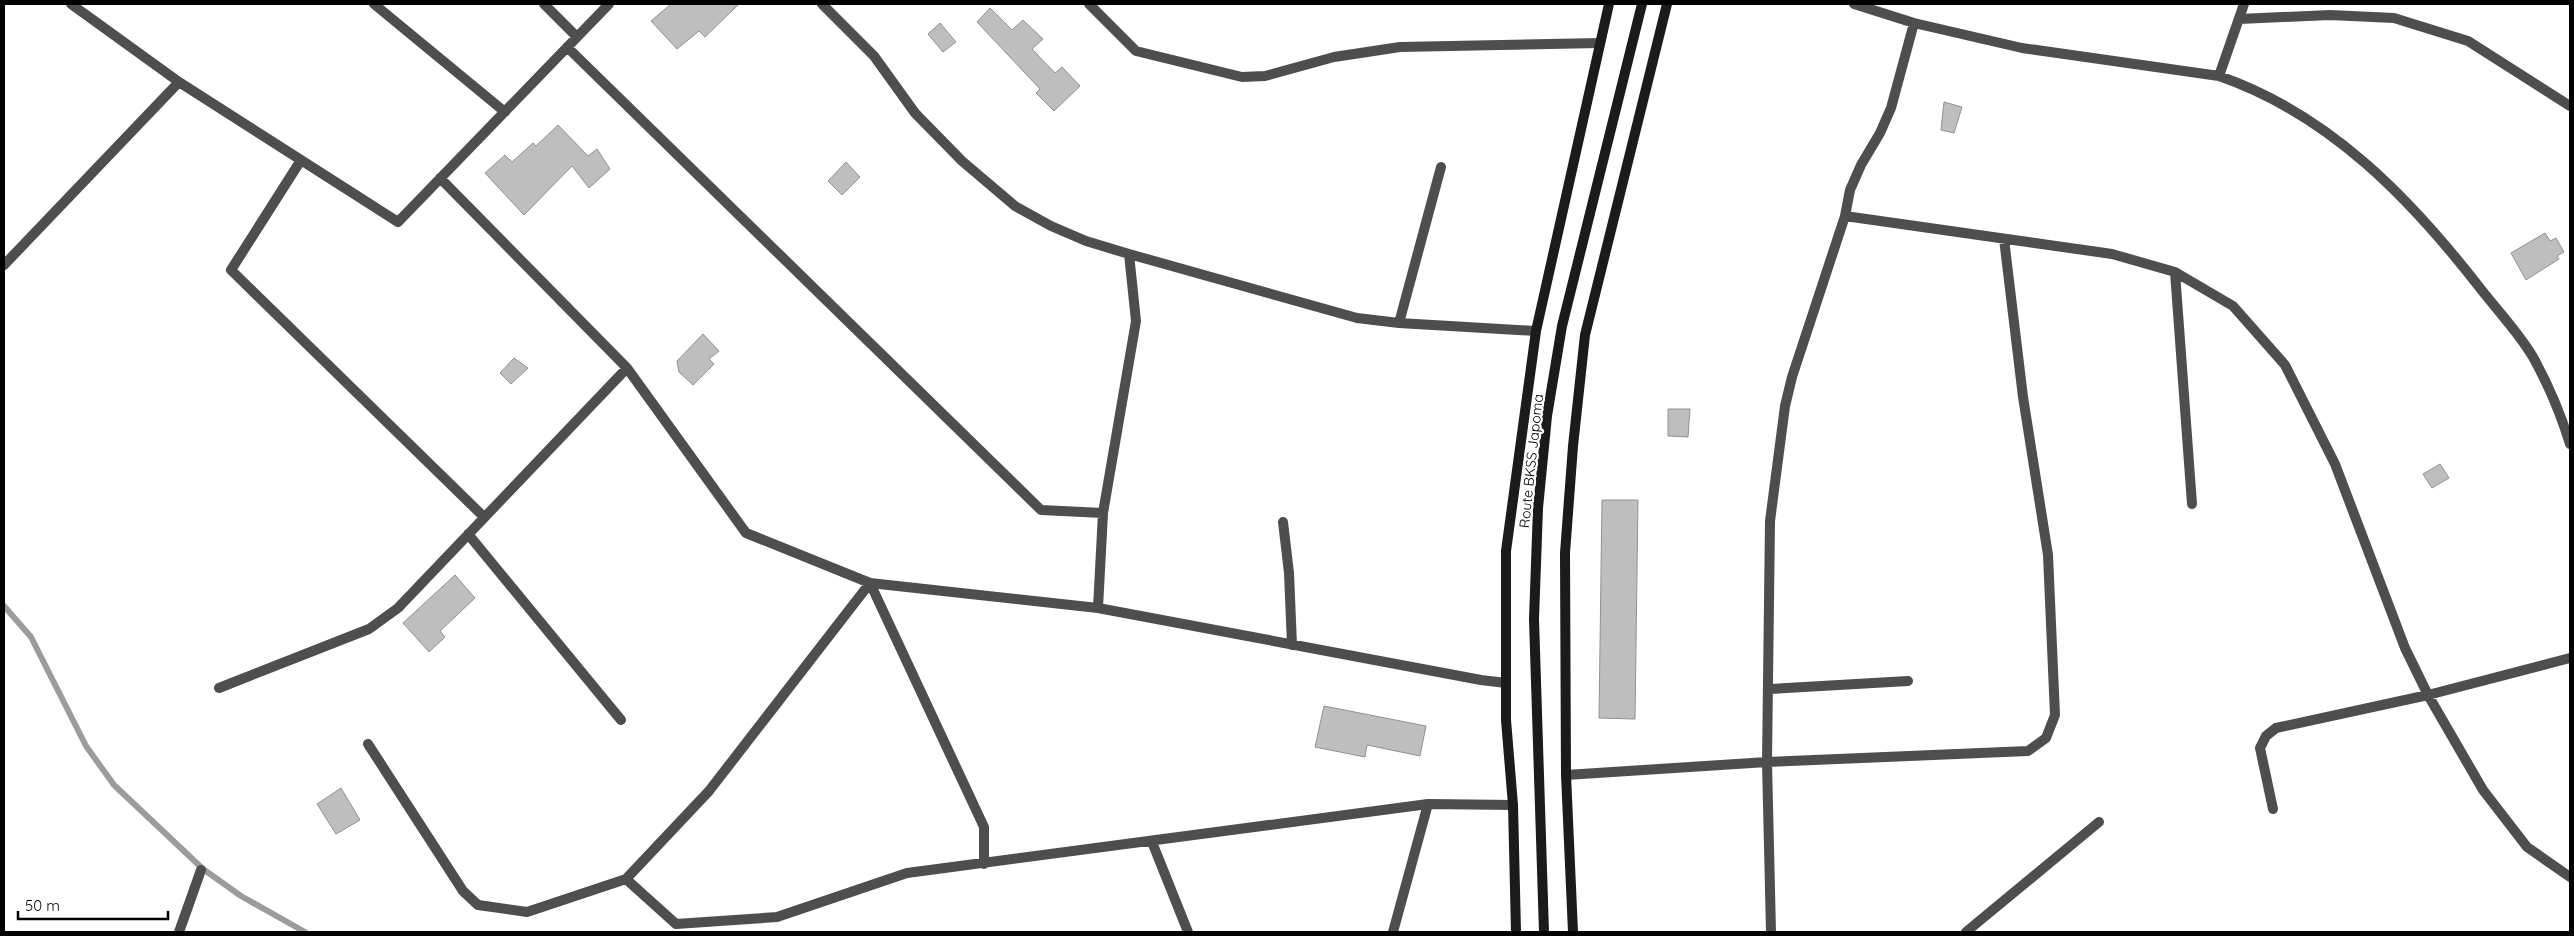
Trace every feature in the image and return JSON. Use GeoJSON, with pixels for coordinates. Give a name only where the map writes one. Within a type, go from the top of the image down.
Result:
{"type":"FeatureCollection","features":[{"type":"Feature","properties":{"kind":"main road"},"geometry":{"type":"LineString","coordinates":[[1516,932],[1513,805],[1506,720],[1506,551],[1536,331],[1609,4]]}},
{"type":"Feature","properties":{"kind":"main road","name":"Route BKSS Japoma"},"geometry":{"type":"LineString","coordinates":[[1544,932],[1534,619],[1538,508],[1547,416],[1562,326],[1642,4]]}},
{"type":"Feature","properties":{"kind":"main road"},"geometry":{"type":"LineString","coordinates":[[1573,932],[1566,775],[1565,553],[1573,446],[1586,336],[1667,4]]}},
{"type":"Feature","properties":{"kind":"street"},"geometry":{"type":"LineString","coordinates":[[71,4],[180,82],[398,222],[609,4]]}},
{"type":"Feature","properties":{"kind":"street"},"geometry":{"type":"LineString","coordinates":[[374,4],[505,112]]}},
{"type":"Feature","properties":{"kind":"street"},"geometry":{"type":"LineString","coordinates":[[544,4],[577,37]]}},
{"type":"Feature","properties":{"kind":"street"},"geometry":{"type":"LineString","coordinates":[[822,4],[874,56],[915,113],[962,161],[1015,206],[1051,226],[1086,241],[1129,254],[1357,318],[1399,323],[1536,331]]}},
{"type":"Feature","properties":{"kind":"street"},"geometry":{"type":"LineString","coordinates":[[1088,4],[1136,51],[1242,77],[1265,76],[1334,57],[1400,47],[1600,43]]}},
{"type":"Feature","properties":{"kind":"street"},"geometry":{"type":"LineString","coordinates":[[1854,4],[1914,23],[2022,48],[2219,76],[2246,85],[2299,113],[2356,154],[2406,200],[2448,247],[2532,356],[2563,422],[2570,444]]}},
{"type":"Feature","properties":{"kind":"street"},"geometry":{"type":"LineString","coordinates":[[2219,76],[2244,4]]}},
{"type":"Feature","properties":{"kind":"street"},"geometry":{"type":"LineString","coordinates":[[2239,19],[2330,15],[2394,18],[2468,41],[2570,106]]}},
{"type":"Feature","properties":{"kind":"street"},"geometry":{"type":"LineString","coordinates":[[1772,932],[1767,762],[1770,689],[1770,521],[1786,406],[1792,377],[1844,216],[1850,190],[1891,108],[1914,23]]}},
{"type":"Feature","properties":{"kind":"street"},"geometry":{"type":"LineString","coordinates":[[567,47],[1041,510],[1103,513]]}},
{"type":"Feature","properties":{"kind":"street"},"geometry":{"type":"LineString","coordinates":[[4,265],[180,82]]}},
{"type":"Feature","properties":{"kind":"street"},"geometry":{"type":"LineString","coordinates":[[301,160],[231,270],[484,517]]}},
{"type":"Feature","properties":{"kind":"street"},"geometry":{"type":"LineString","coordinates":[[1399,323],[1441,167]]}},
{"type":"Feature","properties":{"kind":"street"},"geometry":{"type":"LineString","coordinates":[[440,178],[627,368],[746,533],[870,583],[1098,608],[1481,680],[1506,683]]}},
{"type":"Feature","properties":{"kind":"street"},"geometry":{"type":"LineString","coordinates":[[1844,216],[2112,254],[2175,272],[2233,306],[2285,364],[2335,464],[2384,586],[2405,648],[2428,695],[2483,790],[2527,847],[2570,877]]}},
{"type":"Feature","properties":{"kind":"street"},"geometry":{"type":"LineString","coordinates":[[1566,775],[1767,762],[2028,751],[2046,738],[2055,715],[2048,555],[2023,397],[2004,239]]}},
{"type":"Feature","properties":{"kind":"street"},"geometry":{"type":"LineString","coordinates":[[1098,608],[1103,513],[1136,322],[1129,254]]}},
{"type":"Feature","properties":{"kind":"street"},"geometry":{"type":"LineString","coordinates":[[2175,272],[2192,504]]}},
{"type":"Feature","properties":{"kind":"street"},"geometry":{"type":"LineString","coordinates":[[219,688],[369,629],[398,608],[627,368]]}},
{"type":"Feature","properties":{"kind":"street"},"geometry":{"type":"LineString","coordinates":[[1282,522],[1288,573],[1292,645]]}},
{"type":"Feature","properties":{"kind":"street"},"geometry":{"type":"LineString","coordinates":[[468,534],[621,720]]}},
{"type":"Feature","properties":{"kind":"street"},"geometry":{"type":"LineString","coordinates":[[870,583],[984,828],[984,864]]}},
{"type":"Feature","properties":{"kind":"street"},"geometry":{"type":"LineString","coordinates":[[368,744],[463,891],[478,905],[527,912],[626,879],[709,791],[870,583]]}},
{"type":"Feature","properties":{"kind":"street"},"geometry":{"type":"LineString","coordinates":[[2273,809],[2260,748],[2266,736],[2276,728],[2428,695],[2570,658]]}},
{"type":"Feature","properties":{"kind":"street"},"geometry":{"type":"LineString","coordinates":[[1770,689],[1908,681]]}},
{"type":"Feature","properties":{"kind":"street"},"geometry":{"type":"LineString","coordinates":[[626,879],[676,924],[777,917],[907,874],[1428,804],[1513,805]]}},
{"type":"Feature","properties":{"kind":"street"},"geometry":{"type":"LineString","coordinates":[[1393,932],[1428,804]]}},
{"type":"Feature","properties":{"kind":"street"},"geometry":{"type":"LineString","coordinates":[[1966,932],[2099,822]]}},
{"type":"Feature","properties":{"kind":"street"},"geometry":{"type":"LineString","coordinates":[[1152,842],[1188,932]]}},
{"type":"Feature","properties":{"kind":"street"},"geometry":{"type":"LineString","coordinates":[[179,932],[201,870]]}},
{"type":"Feature","properties":{"kind":"building"},"geometry":{"type":"Polygon","coordinates":[[[671,4],[739,4],[705,37],[699,31],[677,49],[651,21],[671,4]]]}},
{"type":"Feature","properties":{"kind":"building"},"geometry":{"type":"Polygon","coordinates":[[[990,8],[1012,30],[1023,20],[1043,39],[1032,49],[1055,73],[1062,67],[1080,86],[1054,111],[1036,93],[1040,89],[977,22],[990,8]]]}},
{"type":"Feature","properties":{"kind":"building"},"geometry":{"type":"Polygon","coordinates":[[[940,23],[956,42],[943,52],[928,34],[940,23]]]}},
{"type":"Feature","properties":{"kind":"building"},"geometry":{"type":"Polygon","coordinates":[[[1944,102],[1962,107],[1954,133],[1941,130],[1944,102]]]}},
{"type":"Feature","properties":{"kind":"building"},"geometry":{"type":"Polygon","coordinates":[[[558,125],[588,156],[597,149],[610,169],[589,188],[572,166],[524,215],[485,173],[505,155],[512,162],[533,143],[536,146],[558,125]]]}},
{"type":"Feature","properties":{"kind":"building"},"geometry":{"type":"Polygon","coordinates":[[[846,162],[860,177],[842,195],[828,181],[846,162]]]}},
{"type":"Feature","properties":{"kind":"building"},"geometry":{"type":"Polygon","coordinates":[[[2545,233],[2550,241],[2556,238],[2564,252],[2557,256],[2559,259],[2526,280],[2511,253],[2545,233]]]}},
{"type":"Feature","properties":{"kind":"building"},"geometry":{"type":"Polygon","coordinates":[[[703,334],[719,351],[709,359],[714,364],[693,385],[679,372],[677,361],[703,334]]]}},
{"type":"Feature","properties":{"kind":"building"},"geometry":{"type":"Polygon","coordinates":[[[514,358],[528,368],[511,384],[500,373],[514,358]]]}},
{"type":"Feature","properties":{"kind":"building"},"geometry":{"type":"Polygon","coordinates":[[[1668,409],[1690,409],[1688,437],[1668,436],[1668,409]]]}},
{"type":"Feature","properties":{"kind":"building"},"geometry":{"type":"Polygon","coordinates":[[[2440,464],[2449,478],[2432,488],[2423,474],[2440,464]]]}},
{"type":"Feature","properties":{"kind":"building"},"geometry":{"type":"Polygon","coordinates":[[[1602,500],[1638,500],[1635,719],[1599,718],[1602,500]]]}},
{"type":"Feature","properties":{"kind":"building"},"geometry":{"type":"Polygon","coordinates":[[[455,575],[475,598],[440,631],[445,637],[429,652],[403,623],[455,575]]]}},
{"type":"Feature","properties":{"kind":"building"},"geometry":{"type":"Polygon","coordinates":[[[1324,706],[1426,726],[1420,756],[1367,745],[1365,757],[1315,747],[1324,706]]]}},
{"type":"Feature","properties":{"kind":"building"},"geometry":{"type":"Polygon","coordinates":[[[341,788],[360,820],[336,834],[317,804],[341,788]]]}},
{"type":"Feature","properties":{"kind":"waterway"},"geometry":{"type":"LineString","coordinates":[[4,606],[31,637],[86,746],[114,785],[203,869],[241,896],[305,932]]}}]}
